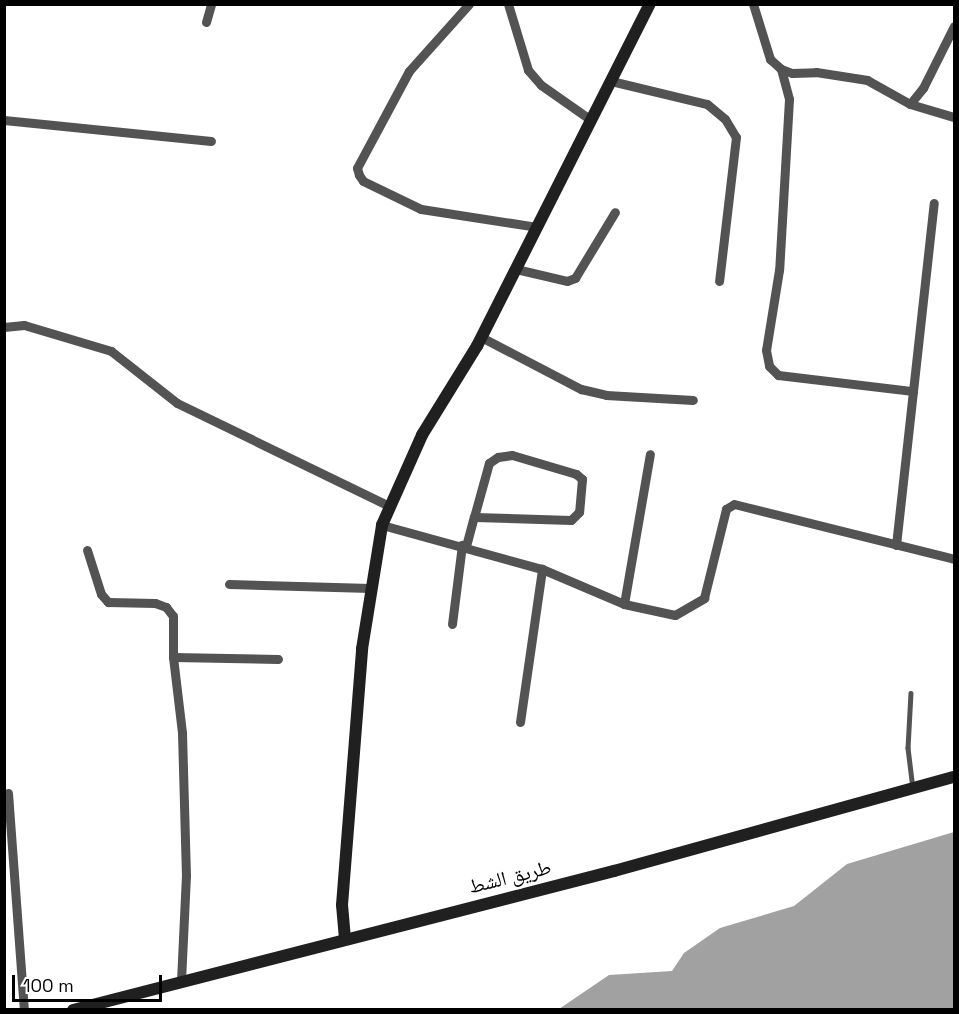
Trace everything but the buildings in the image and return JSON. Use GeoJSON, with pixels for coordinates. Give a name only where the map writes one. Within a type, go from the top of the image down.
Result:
{"type":"FeatureCollection","features":[{"type":"Feature","properties":{"kind":"street"},"geometry":{"type":"LineString","coordinates":[[206,22],[211,4]]}},
{"type":"Feature","properties":{"kind":"street"},"geometry":{"type":"LineString","coordinates":[[469,4],[409,71],[357,168],[358,175],[363,181],[421,209],[537,227]]}},
{"type":"Feature","properties":{"kind":"street"},"geometry":{"type":"LineString","coordinates":[[508,4],[528,70],[541,85],[591,120]]}},
{"type":"Feature","properties":{"kind":"street"},"geometry":{"type":"LineString","coordinates":[[345,939],[342,905],[362,649],[370,588],[382,525],[422,435],[481,338],[650,4]]}},
{"type":"Feature","properties":{"kind":"street"},"geometry":{"type":"LineString","coordinates":[[753,4],[770,59],[781,69],[792,73],[816,72],[867,80],[910,104],[954,117]]}},
{"type":"Feature","properties":{"kind":"street"},"geometry":{"type":"LineString","coordinates":[[910,104],[923,88],[954,26]]}},
{"type":"Feature","properties":{"kind":"street"},"geometry":{"type":"LineString","coordinates":[[781,69],[789,99],[779,270],[766,350],[769,366],[778,375],[913,391]]}},
{"type":"Feature","properties":{"kind":"street"},"geometry":{"type":"LineString","coordinates":[[611,81],[707,104],[725,119],[736,137],[719,281]]}},
{"type":"Feature","properties":{"kind":"street"},"geometry":{"type":"LineString","coordinates":[[4,120],[211,141]]}},
{"type":"Feature","properties":{"kind":"street"},"geometry":{"type":"LineString","coordinates":[[896,545],[934,203]]}},
{"type":"Feature","properties":{"kind":"street"},"geometry":{"type":"LineString","coordinates":[[516,269],[567,281],[575,278],[615,212]]}},
{"type":"Feature","properties":{"kind":"street"},"geometry":{"type":"LineString","coordinates":[[4,327],[24,325],[111,351],[177,403],[389,506]]}},
{"type":"Feature","properties":{"kind":"street"},"geometry":{"type":"LineString","coordinates":[[481,338],[581,388],[606,395],[693,400]]}},
{"type":"Feature","properties":{"kind":"street"},"geometry":{"type":"LineString","coordinates":[[624,604],[650,454]]}},
{"type":"Feature","properties":{"kind":"street"},"geometry":{"type":"LineString","coordinates":[[452,624],[464,545],[489,463],[498,457],[512,455],[576,474],[582,479],[579,512],[571,520],[474,518]]}},
{"type":"Feature","properties":{"kind":"street"},"geometry":{"type":"LineString","coordinates":[[382,525],[464,545],[542,569],[624,604],[675,615],[695,606],[708,587],[726,509],[734,504],[954,559]]}},
{"type":"Feature","properties":{"kind":"street"},"geometry":{"type":"LineString","coordinates":[[87,549],[100,594],[108,602],[166,607],[173,615],[173,657],[183,743],[186,874],[181,981]]}},
{"type":"Feature","properties":{"kind":"street"},"geometry":{"type":"LineString","coordinates":[[520,722],[542,569]]}},
{"type":"Feature","properties":{"kind":"street"},"geometry":{"type":"LineString","coordinates":[[229,584],[370,588]]}},
{"type":"Feature","properties":{"kind":"street"},"geometry":{"type":"LineString","coordinates":[[173,657],[278,659]]}},
{"type":"Feature","properties":{"kind":"street","name":"طريق الشط"},"geometry":{"type":"LineString","coordinates":[[73,1010],[954,777]]}},
{"type":"Feature","properties":{"kind":"street"},"geometry":{"type":"LineString","coordinates":[[8,792],[24,1010]]}},
{"type":"Feature","properties":{"kind":"lane"},"geometry":{"type":"LineString","coordinates":[[911,693],[908,748],[914,789]]}},
{"type":"Feature","properties":{"kind":"shaded area"},"geometry":{"type":"Polygon","coordinates":[[[954,832],[954,1009],[559,1009],[609,975],[672,971],[684,953],[720,928],[794,906],[847,864],[954,832]]]}}]}
